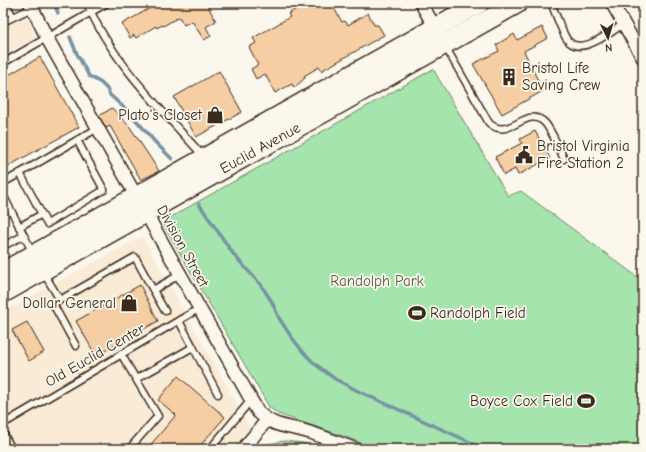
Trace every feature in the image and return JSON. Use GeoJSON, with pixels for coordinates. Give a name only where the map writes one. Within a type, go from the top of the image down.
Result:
{"type":"FeatureCollection","features":[{"type":"Feature","properties":{"kind":"main road","name":"Euclid Avenue"},"geometry":{"type":"LineString","coordinates":[[142,205],[205,158],[479,3]]}},
{"type":"Feature","properties":{"kind":"main road","name":"Euclid Avenue"},"geometry":{"type":"LineString","coordinates":[[3,293],[38,263],[142,205],[518,3]]}},
{"type":"Feature","properties":{"kind":"main road","name":"Euclid Avenue"},"geometry":{"type":"LineString","coordinates":[[3,272],[38,263]]}},
{"type":"Feature","properties":{"kind":"street"},"geometry":{"type":"LineString","coordinates":[[421,3],[444,44]]}},
{"type":"Feature","properties":{"kind":"street"},"geometry":{"type":"LineString","coordinates":[[612,3],[643,58]]}},
{"type":"Feature","properties":{"kind":"street","name":"Division Street"},"geometry":{"type":"LineString","coordinates":[[31,5],[46,38],[258,412],[267,420],[277,425],[305,431],[355,449]]}},
{"type":"Feature","properties":{"kind":"street"},"geometry":{"type":"LineString","coordinates":[[243,449],[267,420]]}},
{"type":"Feature","properties":{"kind":"lane"},"geometry":{"type":"LineString","coordinates":[[6,3],[12,17]]}},
{"type":"Feature","properties":{"kind":"lane"},"geometry":{"type":"LineString","coordinates":[[87,3],[99,29],[136,82],[205,158]]}},
{"type":"Feature","properties":{"kind":"lane"},"geometry":{"type":"LineString","coordinates":[[3,64],[107,3]]}},
{"type":"Feature","properties":{"kind":"lane"},"geometry":{"type":"LineString","coordinates":[[551,3],[567,38],[577,46],[590,45],[624,24]]}},
{"type":"Feature","properties":{"kind":"lane"},"geometry":{"type":"LineString","coordinates":[[3,22],[31,5]]}},
{"type":"Feature","properties":{"kind":"lane"},"geometry":{"type":"LineString","coordinates":[[444,44],[489,123],[494,127],[507,129],[527,118],[541,120],[546,124],[564,159]]}},
{"type":"Feature","properties":{"kind":"lane"},"geometry":{"type":"LineString","coordinates":[[3,183],[98,128]]}},
{"type":"Feature","properties":{"kind":"lane"},"geometry":{"type":"LineString","coordinates":[[20,173],[47,224],[104,190],[77,140]]}},
{"type":"Feature","properties":{"kind":"lane"},"geometry":{"type":"LineString","coordinates":[[3,195],[23,236],[60,300]]}},
{"type":"Feature","properties":{"kind":"lane"},"geometry":{"type":"LineString","coordinates":[[19,227],[42,214]]}},
{"type":"Feature","properties":{"kind":"lane"},"geometry":{"type":"LineString","coordinates":[[3,246],[23,236]]}},
{"type":"Feature","properties":{"kind":"lane"},"geometry":{"type":"LineString","coordinates":[[76,346],[53,304],[135,257],[165,311]]}},
{"type":"Feature","properties":{"kind":"lane"},"geometry":{"type":"LineString","coordinates":[[154,290],[181,274]]}},
{"type":"Feature","properties":{"kind":"lane","name":"Old Euclid Center"},"geometry":{"type":"LineString","coordinates":[[3,424],[200,308]]}},
{"type":"Feature","properties":{"kind":"lane"},"geometry":{"type":"LineString","coordinates":[[179,321],[218,394]]}},
{"type":"Feature","properties":{"kind":"lane"},"geometry":{"type":"LineString","coordinates":[[136,379],[193,347]]}},
{"type":"Feature","properties":{"kind":"lane"},"geometry":{"type":"LineString","coordinates":[[121,354],[158,416],[129,449]]}},
{"type":"Feature","properties":{"kind":"lane"},"geometry":{"type":"LineString","coordinates":[[210,449],[251,400]]}},
{"type":"Feature","properties":{"kind":"lane"},"geometry":{"type":"LineString","coordinates":[[3,433],[12,449]]}},
{"type":"Feature","properties":{"kind":"shaded area"},"geometry":{"type":"Polygon","coordinates":[[[3,3],[21,3],[37,38],[3,55],[3,3]]]}},
{"type":"Feature","properties":{"kind":"shaded area"},"geometry":{"type":"Polygon","coordinates":[[[142,236],[250,427],[243,442],[237,449],[3,449],[3,312],[142,236]]]}},
{"type":"Feature","properties":{"kind":"green space","name":"Randolph Park"},"geometry":{"type":"Polygon","coordinates":[[[433,69],[508,196],[521,191],[643,281],[643,449],[377,449],[278,414],[269,407],[162,222],[433,69]]]}},
{"type":"Feature","properties":{"kind":"green space"},"geometry":{"type":"Polygon","coordinates":[[[284,441],[304,443],[317,449],[260,449],[264,445],[284,441]]]}},
{"type":"Feature","properties":{"kind":"building"},"geometry":{"type":"Polygon","coordinates":[[[159,3],[206,3],[216,21],[206,27],[211,36],[204,40],[192,21],[184,25],[179,17],[163,26],[162,25],[157,28],[156,26],[136,38],[134,35],[130,38],[122,24],[159,3]]]}},
{"type":"Feature","properties":{"kind":"building"},"geometry":{"type":"Polygon","coordinates":[[[306,3],[322,3],[324,7],[331,3],[342,22],[345,21],[348,25],[368,13],[374,25],[378,25],[384,35],[321,71],[319,67],[304,76],[305,78],[294,88],[292,84],[275,93],[265,74],[256,79],[251,69],[258,65],[249,47],[256,43],[253,38],[290,17],[288,14],[306,3]]]}},
{"type":"Feature","properties":{"kind":"building","name":"Bristol Life Saving Crew"},"geometry":{"type":"Polygon","coordinates":[[[542,27],[548,38],[524,51],[543,91],[502,114],[473,64],[499,51],[496,45],[514,34],[517,40],[542,27]]]}},
{"type":"Feature","properties":{"kind":"building"},"geometry":{"type":"Polygon","coordinates":[[[40,57],[79,127],[3,169],[3,78],[40,57]]]}},
{"type":"Feature","properties":{"kind":"building"},"geometry":{"type":"Polygon","coordinates":[[[219,71],[242,112],[196,137],[174,97],[219,71]]]}},
{"type":"Feature","properties":{"kind":"building"},"geometry":{"type":"Polygon","coordinates":[[[112,108],[130,127],[159,171],[141,180],[110,126],[106,128],[99,116],[112,108]]]}},
{"type":"Feature","properties":{"kind":"building","name":"Bristol Virginia Fire Station 2"},"geometry":{"type":"Polygon","coordinates":[[[535,131],[550,158],[518,175],[515,169],[504,175],[495,157],[522,143],[520,139],[535,131]]]}},
{"type":"Feature","properties":{"kind":"building","name":"Dollar General"},"geometry":{"type":"Polygon","coordinates":[[[140,285],[158,321],[96,356],[76,321],[140,285]]]}},
{"type":"Feature","properties":{"kind":"building"},"geometry":{"type":"Polygon","coordinates":[[[27,322],[44,352],[29,361],[12,330],[27,322]]]}},
{"type":"Feature","properties":{"kind":"building"},"geometry":{"type":"Polygon","coordinates":[[[178,376],[225,417],[197,449],[147,449],[176,415],[158,400],[178,376]]]}},
{"type":"Feature","properties":{"kind":"waterway"},"geometry":{"type":"LineString","coordinates":[[54,3],[58,13]]}},
{"type":"Feature","properties":{"kind":"waterway"},"geometry":{"type":"LineString","coordinates":[[70,37],[89,76],[101,83],[110,95],[131,114],[172,159]]}},
{"type":"Feature","properties":{"kind":"waterway"},"geometry":{"type":"LineString","coordinates":[[199,204],[234,255],[261,285],[290,335],[303,352],[315,364],[335,379],[358,391],[485,449]]}},
{"type":"Feature","properties":{"kind":"place","name":"Bristol Life Saving Crew"},"geometry":{"type":"Point","coordinates":[509,77]}},
{"type":"Feature","properties":{"kind":"place","name":"Plato's Closet"},"geometry":{"type":"Point","coordinates":[215,115]}},
{"type":"Feature","properties":{"kind":"place","name":"Bristol Virginia Fire Station 2"},"geometry":{"type":"Point","coordinates":[524,155]}},
{"type":"Feature","properties":{"kind":"place","name":"Dollar General"},"geometry":{"type":"Point","coordinates":[129,303]}},
{"type":"Feature","properties":{"kind":"place","name":"Randolph Field"},"geometry":{"type":"Point","coordinates":[417,313]}},
{"type":"Feature","properties":{"kind":"place","name":"Boyce Cox Field"},"geometry":{"type":"Point","coordinates":[586,401]}}]}
